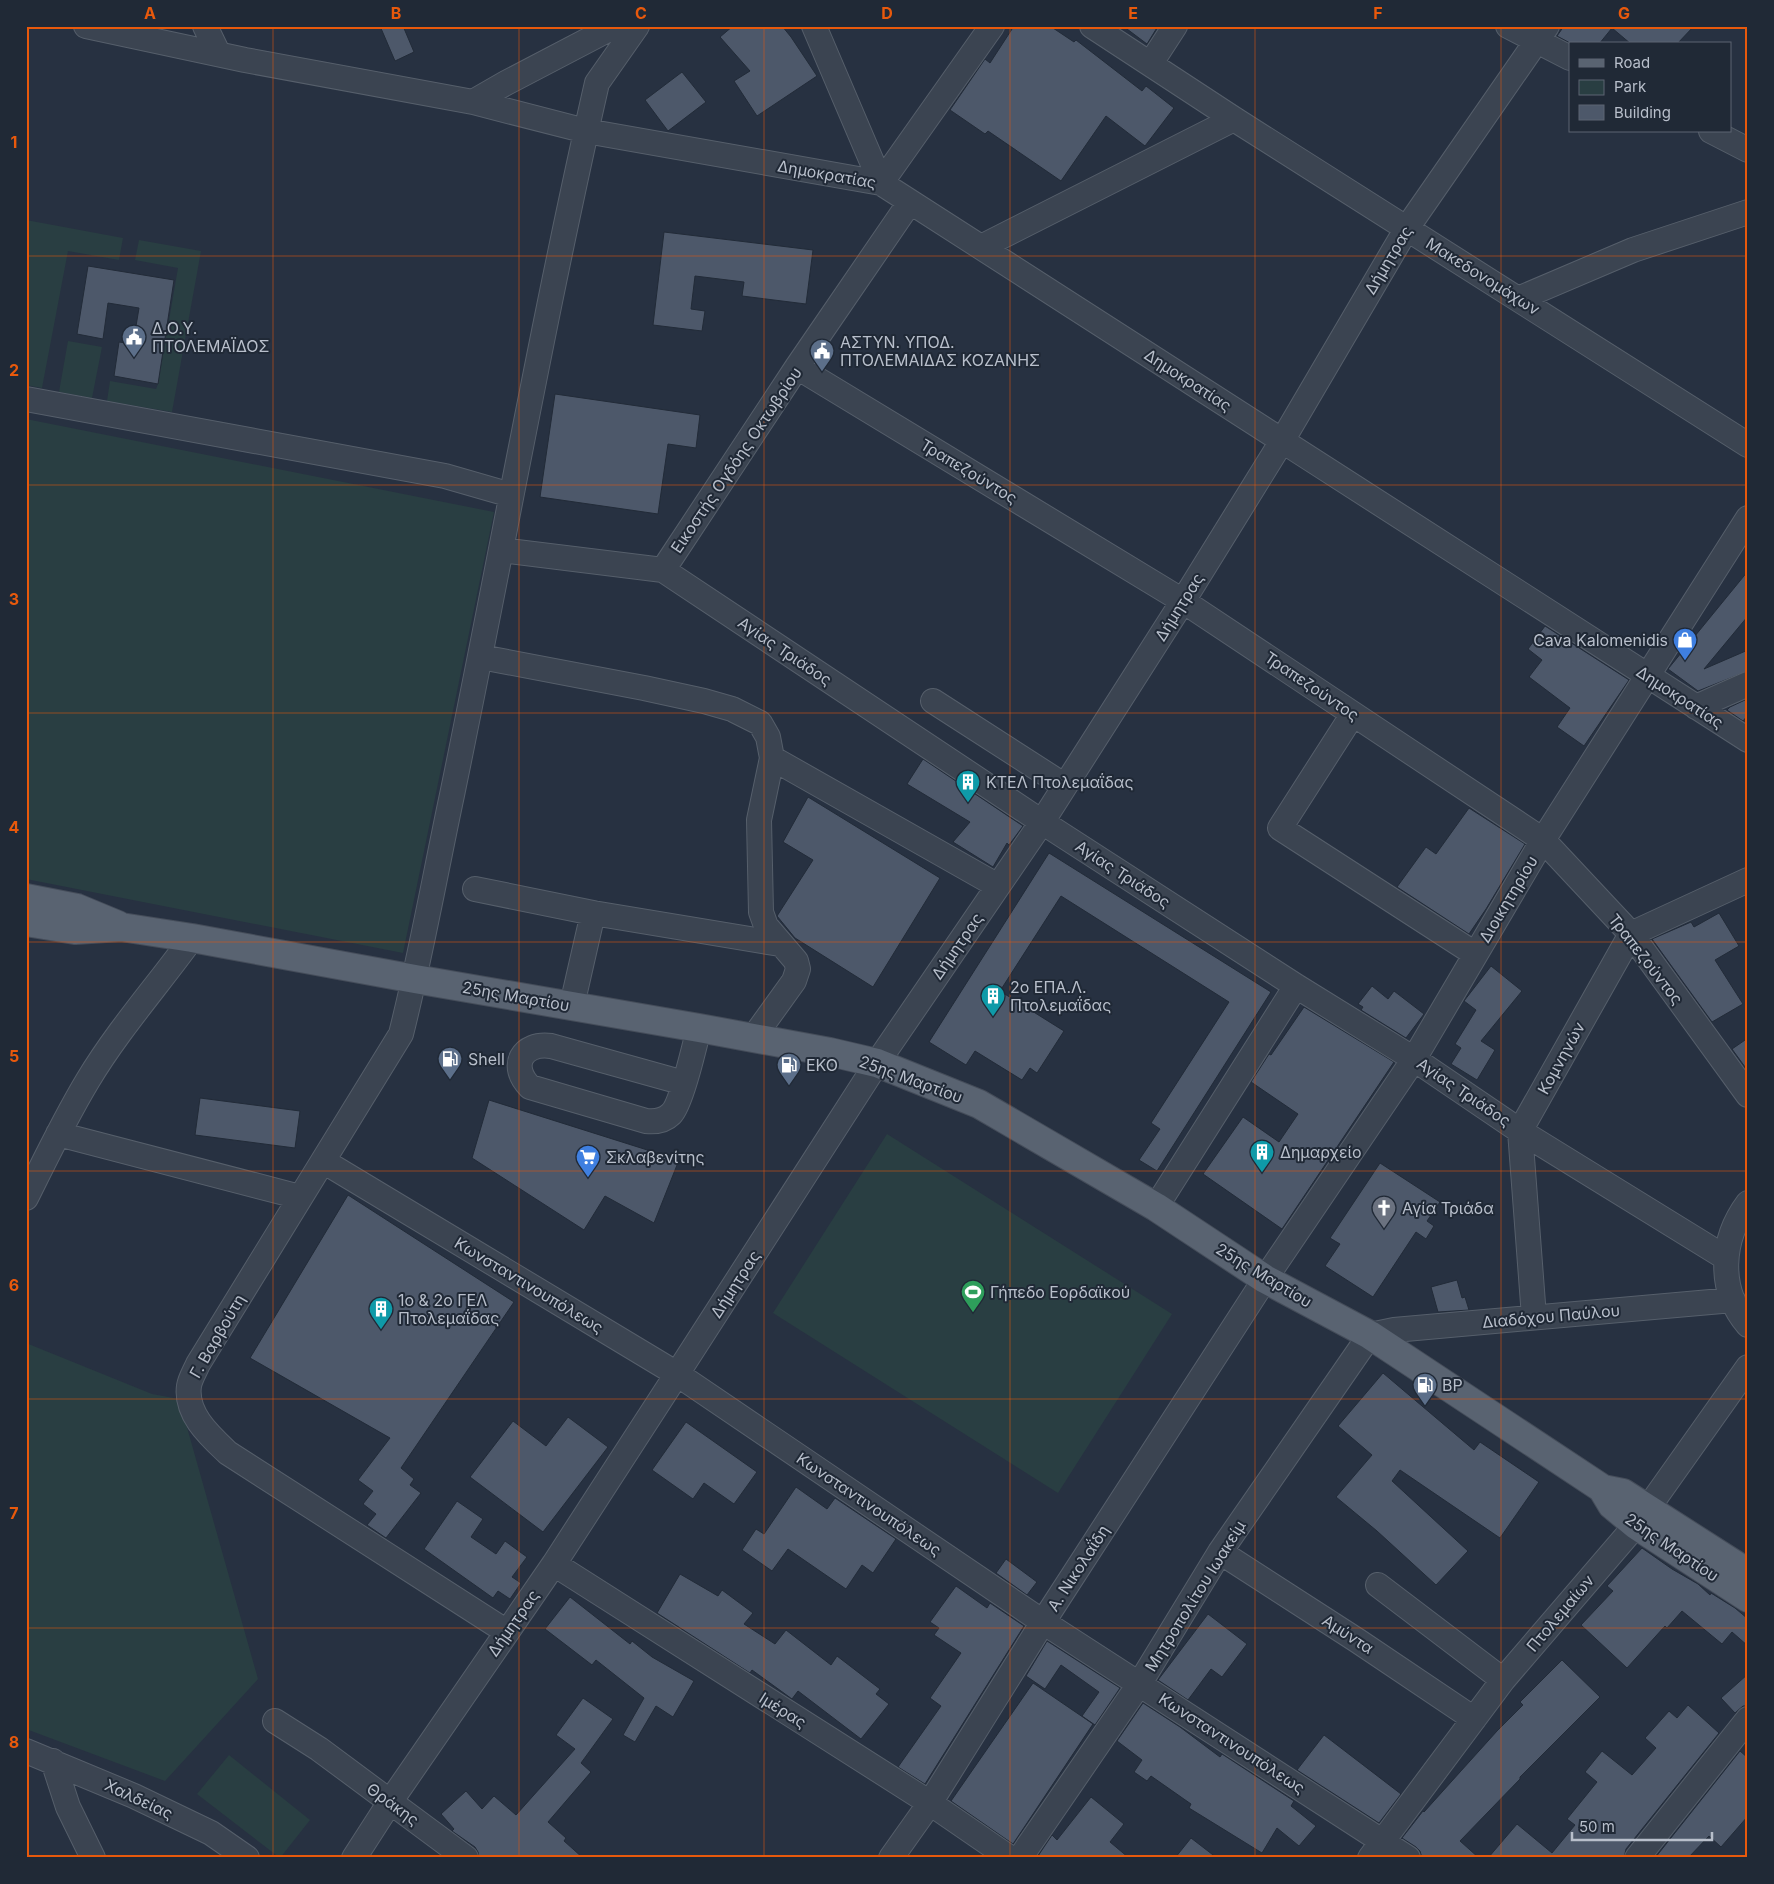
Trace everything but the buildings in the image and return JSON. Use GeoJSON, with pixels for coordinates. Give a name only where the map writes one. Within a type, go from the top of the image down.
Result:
{"type":"FeatureCollection","features":[{"type":"Feature","properties":{"kind":"main road"},"geometry":{"type":"LineString","coordinates":[[26,898],[78,908],[121,927]]}},
{"type":"Feature","properties":{"kind":"main road"},"geometry":{"type":"LineString","coordinates":[[26,922],[75,930],[121,927]]}},
{"type":"Feature","properties":{"kind":"main road","name":"25ης Μαρτίου"},"geometry":{"type":"LineString","coordinates":[[121,927],[830,1052],[876,1063],[979,1104],[1156,1208],[1265,1279],[1370,1335],[1603,1488],[1623,1493],[1642,1516],[1748,1598]]}},
{"type":"Feature","properties":{"kind":"main road","name":"25ης Μαρτίου"},"geometry":{"type":"LineString","coordinates":[[1642,1516],[1745,1565]]}},
{"type":"Feature","properties":{"kind":"street","name":"Δημοκρατίας"},"geometry":{"type":"LineString","coordinates":[[86,26],[244,60],[473,102],[586,131],[881,183],[1748,740]]}},
{"type":"Feature","properties":{"kind":"street"},"geometry":{"type":"LineString","coordinates":[[205,26],[218,53]]}},
{"type":"Feature","properties":{"kind":"street"},"geometry":{"type":"LineString","coordinates":[[473,102],[615,26]]}},
{"type":"Feature","properties":{"kind":"street","name":"Γ. Βαρβούτη"},"geometry":{"type":"LineString","coordinates":[[507,1632],[228,1453],[205,1431],[192,1408],[189,1386],[198,1364],[401,1034],[415,979],[481,657],[511,495],[597,82],[637,26]]}},
{"type":"Feature","properties":{"kind":"street"},"geometry":{"type":"LineString","coordinates":[[814,26],[881,183]]}},
{"type":"Feature","properties":{"kind":"street"},"geometry":{"type":"LineString","coordinates":[[881,183],[992,26]]}},
{"type":"Feature","properties":{"kind":"street","name":"Μακεδονομάχων"},"geometry":{"type":"LineString","coordinates":[[1092,26],[1234,119],[1748,445]]}},
{"type":"Feature","properties":{"kind":"street"},"geometry":{"type":"LineString","coordinates":[[1151,63],[1175,26]]}},
{"type":"Feature","properties":{"kind":"street"},"geometry":{"type":"LineString","coordinates":[[1508,26],[1542,34],[1569,57]]}},
{"type":"Feature","properties":{"kind":"street","name":"Δήμητρας"},"geometry":{"type":"LineString","coordinates":[[354,1858],[390,1802],[554,1564],[678,1374],[876,1063],[1042,822],[1183,601],[1282,440],[1407,228],[1542,34]]}},
{"type":"Feature","properties":{"kind":"street"},"geometry":{"type":"LineString","coordinates":[[980,247],[1234,119]]}},
{"type":"Feature","properties":{"kind":"street"},"geometry":{"type":"LineString","coordinates":[[1713,132],[1748,150]]}},
{"type":"Feature","properties":{"kind":"street","name":"Εικοστής Ογδόης Οκτωβρίου"},"geometry":{"type":"LineString","coordinates":[[664,570],[797,367],[910,202]]}},
{"type":"Feature","properties":{"kind":"street"},"geometry":{"type":"LineString","coordinates":[[1518,298],[1633,250],[1748,212]]}},
{"type":"Feature","properties":{"kind":"street","name":"Τραπεζούντος"},"geometry":{"type":"LineString","coordinates":[[797,367],[1183,601],[1543,840],[1631,934],[1748,1095]]}},
{"type":"Feature","properties":{"kind":"street"},"geometry":{"type":"LineString","coordinates":[[26,399],[444,476],[511,495]]}},
{"type":"Feature","properties":{"kind":"street","name":"Διοικητηρίου"},"geometry":{"type":"LineString","coordinates":[[1265,1279],[1414,1059],[1543,840],[1748,518]]}},
{"type":"Feature","properties":{"kind":"street","name":"Αγίας Τριάδος"},"geometry":{"type":"LineString","coordinates":[[501,550],[664,570],[1042,822],[1296,986],[1414,1059],[1520,1131],[1726,1258]]}},
{"type":"Feature","properties":{"kind":"street"},"geometry":{"type":"LineString","coordinates":[[481,657],[644,688],[732,709],[754,719],[763,728],[768,737],[772,758],[759,820],[761,912],[766,926],[796,961],[798,974],[753,1038]]}},
{"type":"Feature","properties":{"kind":"street"},"geometry":{"type":"LineString","coordinates":[[1696,707],[1748,684]]}},
{"type":"Feature","properties":{"kind":"street"},"geometry":{"type":"LineString","coordinates":[[933,701],[1065,786]]}},
{"type":"Feature","properties":{"kind":"street"},"geometry":{"type":"LineString","coordinates":[[1354,714],[1280,828],[1475,954]]}},
{"type":"Feature","properties":{"kind":"street"},"geometry":{"type":"LineString","coordinates":[[772,758],[998,886]]}},
{"type":"Feature","properties":{"kind":"street"},"geometry":{"type":"LineString","coordinates":[[1631,934],[1748,880]]}},
{"type":"Feature","properties":{"kind":"street"},"geometry":{"type":"LineString","coordinates":[[475,889],[593,913],[780,944]]}},
{"type":"Feature","properties":{"kind":"street"},"geometry":{"type":"LineString","coordinates":[[572,1005],[593,913]]}},
{"type":"Feature","properties":{"kind":"street","name":"Κομνηνών"},"geometry":{"type":"LineString","coordinates":[[1520,1131],[1631,934]]}},
{"type":"Feature","properties":{"kind":"street"},"geometry":{"type":"LineString","coordinates":[[26,1198],[58,1134],[89,1079],[128,1022],[192,938]]}},
{"type":"Feature","properties":{"kind":"street"},"geometry":{"type":"LineString","coordinates":[[1156,1208],[1296,986]]}},
{"type":"Feature","properties":{"kind":"street"},"geometry":{"type":"LineString","coordinates":[[684,1083],[551,1046],[537,1045],[532,1047],[524,1052],[521,1058],[523,1077],[530,1087],[646,1121],[659,1121],[670,1116],[676,1109],[684,1083],[700,1028]]}},
{"type":"Feature","properties":{"kind":"street"},"geometry":{"type":"LineString","coordinates":[[1520,1131],[1534,1318]]}},
{"type":"Feature","properties":{"kind":"street"},"geometry":{"type":"LineString","coordinates":[[58,1134],[300,1197]]}},
{"type":"Feature","properties":{"kind":"street","name":"Κωνσταντινουπόλεως"},"geometry":{"type":"LineString","coordinates":[[323,1161],[678,1374],[1044,1622],[1140,1683],[1377,1850],[1408,1858]]}},
{"type":"Feature","properties":{"kind":"street"},"geometry":{"type":"LineString","coordinates":[[1748,1202],[1732,1228],[1726,1258],[1726,1276],[1733,1300],[1748,1325]]}},
{"type":"Feature","properties":{"kind":"street","name":"Α. Νικολαΐδη"},"geometry":{"type":"LineString","coordinates":[[891,1858],[930,1803],[1265,1279]]}},
{"type":"Feature","properties":{"kind":"street","name":"Διαδόχου Παύλου"},"geometry":{"type":"LineString","coordinates":[[1370,1335],[1394,1330],[1733,1300]]}},
{"type":"Feature","properties":{"kind":"street","name":"Μητροπολίτου Ιωακείμ"},"geometry":{"type":"LineString","coordinates":[[1020,1858],[1140,1683],[1220,1552],[1370,1335]]}},
{"type":"Feature","properties":{"kind":"street","name":"Πτολεμαίων"},"geometry":{"type":"LineString","coordinates":[[1377,1850],[1503,1680],[1642,1516],[1748,1367]]}},
{"type":"Feature","properties":{"kind":"street","name":"Αμύντα"},"geometry":{"type":"LineString","coordinates":[[1220,1552],[1474,1719]]}},
{"type":"Feature","properties":{"kind":"street","name":"Ιμέρας"},"geometry":{"type":"LineString","coordinates":[[554,1564],[930,1803],[1010,1858]]}},
{"type":"Feature","properties":{"kind":"street"},"geometry":{"type":"LineString","coordinates":[[1378,1585],[1503,1680]]}},
{"type":"Feature","properties":{"kind":"street"},"geometry":{"type":"LineString","coordinates":[[1637,1858],[1748,1719]]}},
{"type":"Feature","properties":{"kind":"street","name":"Θράκης"},"geometry":{"type":"LineString","coordinates":[[275,1720],[320,1750],[466,1858]]}},
{"type":"Feature","properties":{"kind":"street","name":"Χαλδείας"},"geometry":{"type":"LineString","coordinates":[[26,1751],[134,1796],[211,1833],[247,1858]]}},
{"type":"Feature","properties":{"kind":"street"},"geometry":{"type":"LineString","coordinates":[[53,1761],[68,1807],[93,1858]]}},
{"type":"Feature","properties":{"kind":"green space"},"geometry":{"type":"Polygon","coordinates":[[[26,220],[123,238],[119,260],[68,251],[42,388],[26,385],[26,220]]]}},
{"type":"Feature","properties":{"kind":"green space"},"geometry":{"type":"Polygon","coordinates":[[[139,240],[201,251],[172,412],[107,401],[110,381],[156,389],[158,384],[178,268],[135,260],[139,240]]]}},
{"type":"Feature","properties":{"kind":"green space"},"geometry":{"type":"Polygon","coordinates":[[[68,341],[102,347],[92,398],[59,392],[68,341]]]}},
{"type":"Feature","properties":{"kind":"green space"},"geometry":{"type":"Polygon","coordinates":[[[26,419],[494,512],[403,953],[26,879],[26,419]]]}},
{"type":"Feature","properties":{"kind":"green space","name":"Γήπεδο Εορδαϊκού"},"geometry":{"type":"Polygon","coordinates":[[[887,1134],[1172,1314],[1058,1493],[773,1313],[887,1134]]]}},
{"type":"Feature","properties":{"kind":"green space"},"geometry":{"type":"Polygon","coordinates":[[[26,1343],[152,1394],[179,1399],[258,1679],[165,1781],[26,1729],[26,1343]]]}},
{"type":"Feature","properties":{"kind":"green space"},"geometry":{"type":"Polygon","coordinates":[[[229,1755],[310,1820],[280,1858],[197,1794],[229,1755]]]}},
{"type":"Feature","properties":{"kind":"place","name":"Δ.Ο.Υ. ΠΤΟΛΕΜΑΪΔΟΣ"},"geometry":{"type":"Point","coordinates":[134,358]}},
{"type":"Feature","properties":{"kind":"place","name":"ΑΣΤΥΝ. ΥΠΟΔ. ΠΤΟΛΕΜΑΙΔΑΣ ΚΟΖΑΝΗΣ"},"geometry":{"type":"Point","coordinates":[822,372]}},
{"type":"Feature","properties":{"kind":"place","name":"Cava Kalomenidis"},"geometry":{"type":"Point","coordinates":[1685,661]}},
{"type":"Feature","properties":{"kind":"place","name":"ΚΤΕΛ Πτολεμαΐδας"},"geometry":{"type":"Point","coordinates":[968,803]}},
{"type":"Feature","properties":{"kind":"place","name":"2ο ΕΠΑ.Λ. Πτολεμαΐδας"},"geometry":{"type":"Point","coordinates":[993,1017]}},
{"type":"Feature","properties":{"kind":"place","name":"Shell"},"geometry":{"type":"Point","coordinates":[450,1080]}},
{"type":"Feature","properties":{"kind":"place","name":"EKO"},"geometry":{"type":"Point","coordinates":[789,1086]}},
{"type":"Feature","properties":{"kind":"place","name":"Δημαρχείο"},"geometry":{"type":"Point","coordinates":[1262,1173]}},
{"type":"Feature","properties":{"kind":"place","name":"Σκλαβενίτης"},"geometry":{"type":"Point","coordinates":[588,1178]}},
{"type":"Feature","properties":{"kind":"place","name":"Αγία Τριάδα"},"geometry":{"type":"Point","coordinates":[1384,1229]}},
{"type":"Feature","properties":{"kind":"place","name":"Γήπεδο Εορδαϊκού"},"geometry":{"type":"Point","coordinates":[973,1313]}},
{"type":"Feature","properties":{"kind":"place","name":"1ο & 2ο ΓΕΛ Πτολεμαΐδας"},"geometry":{"type":"Point","coordinates":[381,1330]}},
{"type":"Feature","properties":{"kind":"place","name":"BP"},"geometry":{"type":"Point","coordinates":[1425,1406]}}]}
